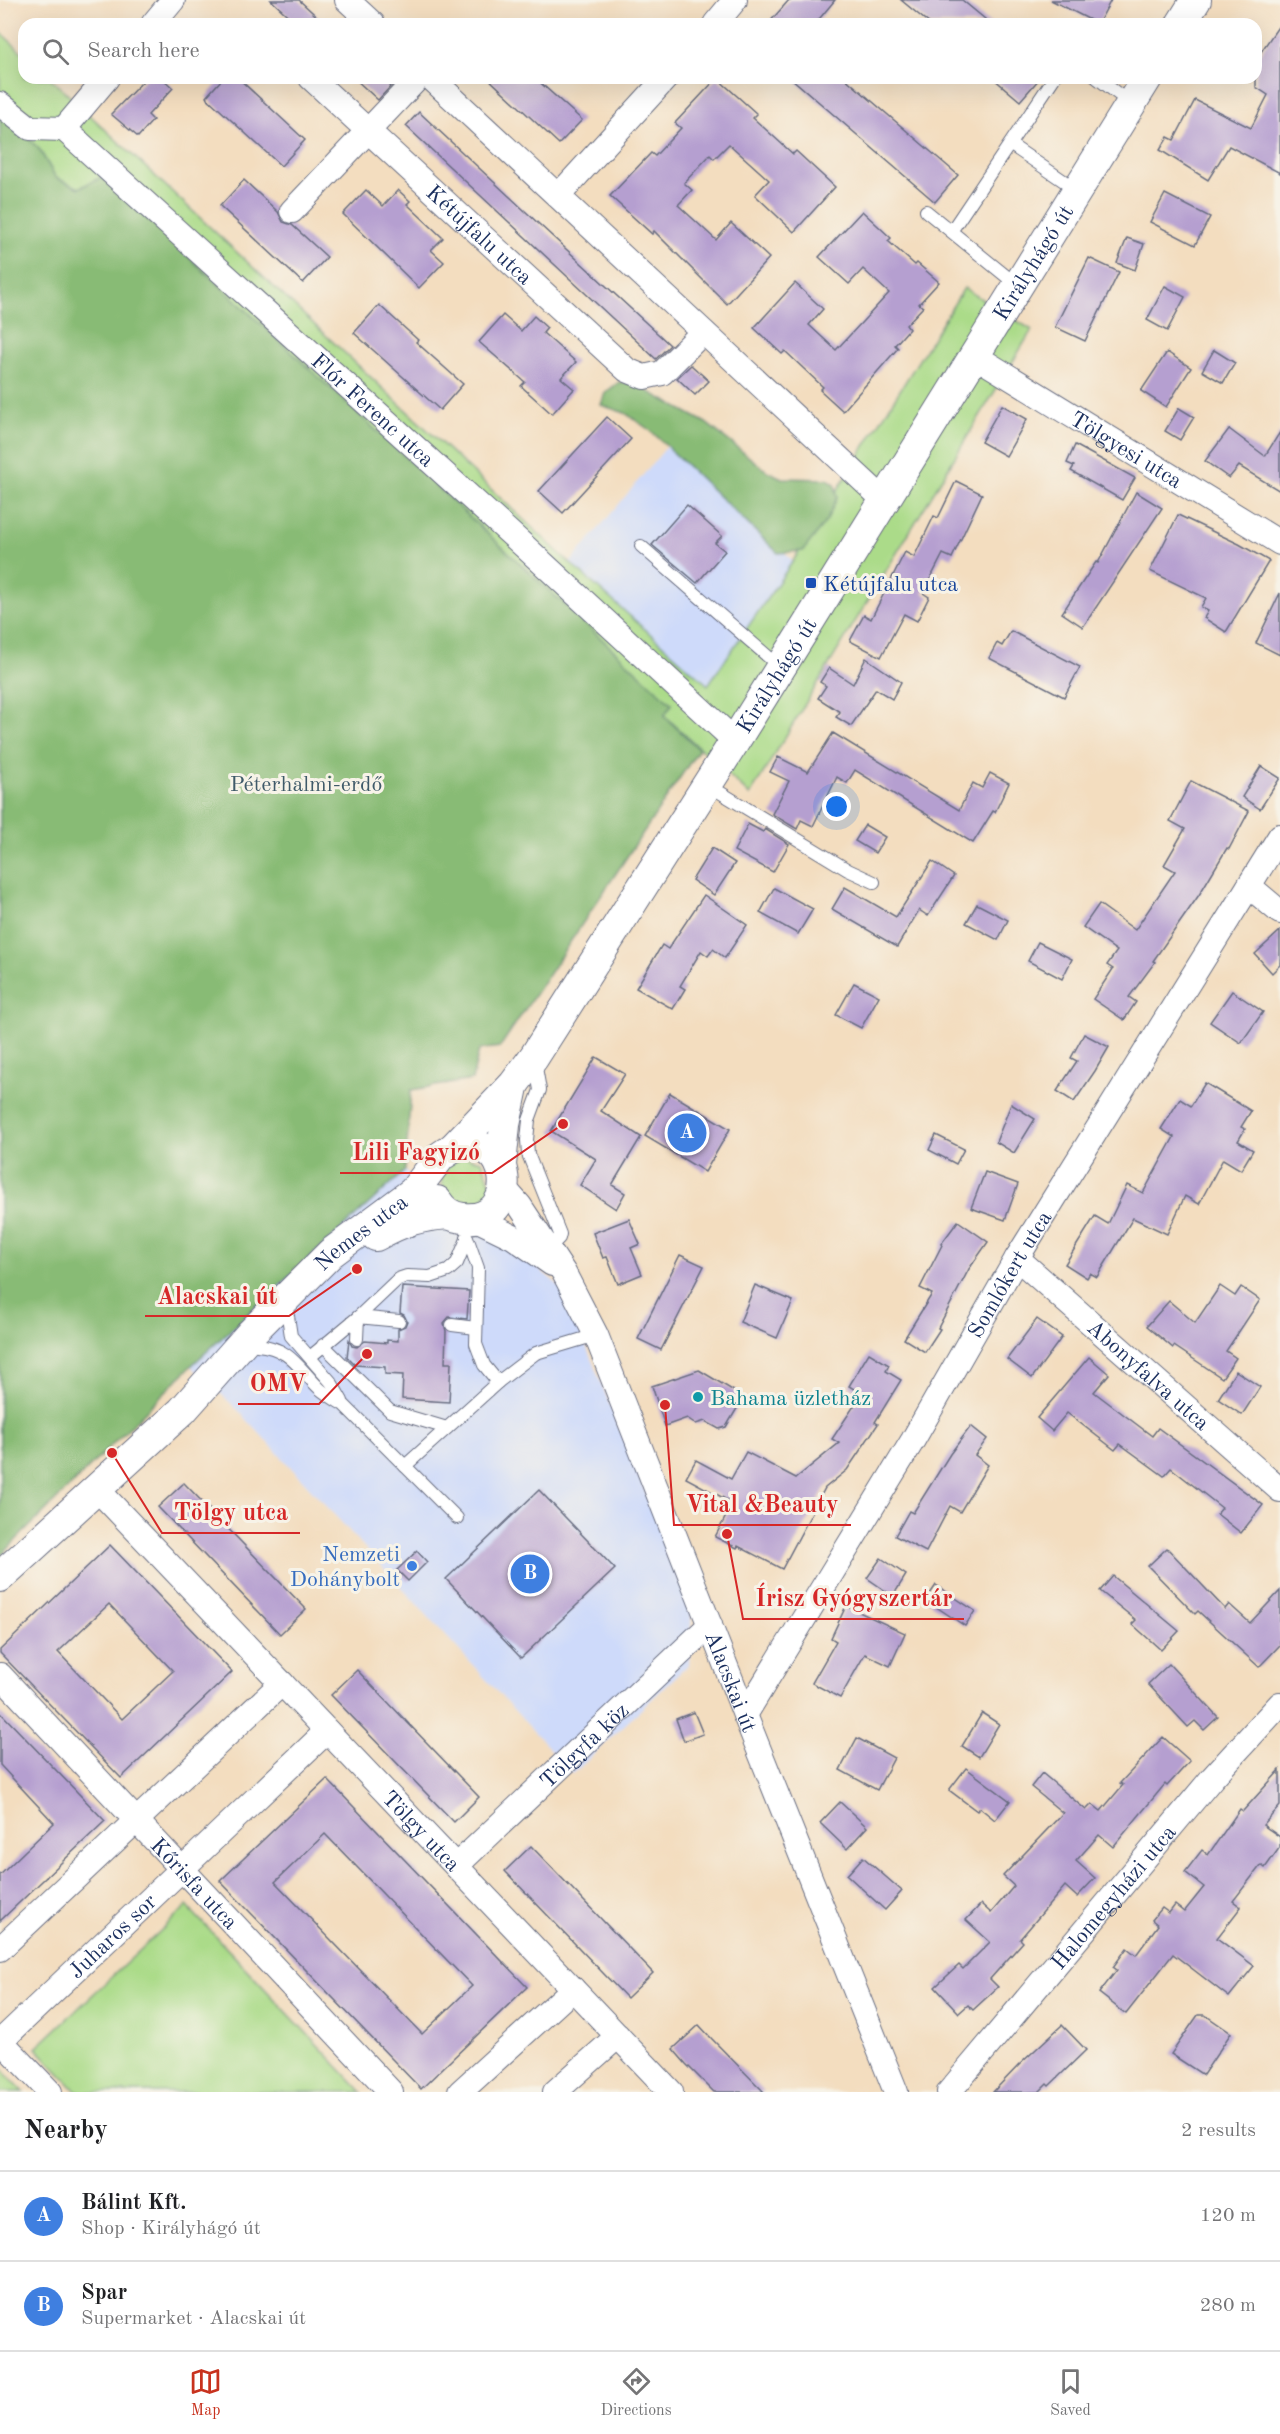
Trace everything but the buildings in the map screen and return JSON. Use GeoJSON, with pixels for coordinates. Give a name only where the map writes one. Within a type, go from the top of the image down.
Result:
{"type":"FeatureCollection","features":[{"type":"Feature","properties":{"kind":"street"},"geometry":{"type":"LineString","coordinates":[[158,18],[173,0]]}},
{"type":"Feature","properties":{"kind":"street"},"geometry":{"type":"LineString","coordinates":[[347,0],[366,18]]}},
{"type":"Feature","properties":{"kind":"street"},"geometry":{"type":"LineString","coordinates":[[720,18],[735,0]]}},
{"type":"Feature","properties":{"kind":"street"},"geometry":{"type":"LineString","coordinates":[[1185,18],[1196,0]]}},
{"type":"Feature","properties":{"kind":"street"},"geometry":{"type":"LineString","coordinates":[[0,104],[30,128],[64,129],[102,84]]}},
{"type":"Feature","properties":{"kind":"street","name":"Kétújfalu utca"},"geometry":{"type":"LineString","coordinates":[[317,84],[627,370],[644,377],[662,373],[703,332]]}},
{"type":"Feature","properties":{"kind":"street"},"geometry":{"type":"LineString","coordinates":[[292,211],[412,84]]}},
{"type":"Feature","properties":{"kind":"street"},"geometry":{"type":"LineString","coordinates":[[437,84],[884,500]]}},
{"type":"Feature","properties":{"kind":"street"},"geometry":{"type":"LineString","coordinates":[[558,196],[661,84]]}},
{"type":"Feature","properties":{"kind":"street","name":"Királyhágó út"},"geometry":{"type":"LineString","coordinates":[[445,1155],[514,1084],[534,1057],[735,741],[1143,84]]}},
{"type":"Feature","properties":{"kind":"street","name":"Flór Ferenc utca"},"geometry":{"type":"LineString","coordinates":[[64,129],[523,544],[735,741]]}},
{"type":"Feature","properties":{"kind":"street","name":"Tölgyesi utca"},"geometry":{"type":"LineString","coordinates":[[975,356],[1280,543]]}},
{"type":"Feature","properties":{"kind":"street","name":"Somlókert utca"},"geometry":{"type":"LineString","coordinates":[[745,1715],[913,1440],[1017,1258],[1280,836]]}},
{"type":"Feature","properties":{"kind":"street"},"geometry":{"type":"LineString","coordinates":[[1249,886],[1280,912]]}},
{"type":"Feature","properties":{"kind":"street","name":"Királyhágó út"},"geometry":{"type":"LineString","coordinates":[[503,1176],[505,1125],[514,1084]]}},
{"type":"Feature","properties":{"kind":"street"},"geometry":{"type":"LineString","coordinates":[[445,1155],[466,1145],[480,1147],[492,1154],[503,1176],[500,1200],[492,1210],[461,1222]]}},
{"type":"Feature","properties":{"kind":"street","name":"Nemes utca"},"geometry":{"type":"LineString","coordinates":[[445,1155],[432,1173],[433,1194],[439,1205],[461,1222]]}},
{"type":"Feature","properties":{"kind":"street","name":"Nemes utca"},"geometry":{"type":"LineString","coordinates":[[0,1577],[182,1411],[252,1332],[331,1253],[413,1192],[445,1155]]}},
{"type":"Feature","properties":{"kind":"street","name":"Alacskai út"},"geometry":{"type":"LineString","coordinates":[[503,1176],[564,1273],[596,1335],[896,2092]]}},
{"type":"Feature","properties":{"kind":"street","name":"Nemes utca"},"geometry":{"type":"LineString","coordinates":[[215,1373],[257,1345],[374,1238],[415,1218],[461,1222]]}},
{"type":"Feature","properties":{"kind":"street","name":"Alacskai út"},"geometry":{"type":"LineString","coordinates":[[461,1222],[513,1237],[564,1273]]}},
{"type":"Feature","properties":{"kind":"street","name":"Abonyfalva utca"},"geometry":{"type":"LineString","coordinates":[[1017,1258],[1280,1490]]}},
{"type":"Feature","properties":{"kind":"street","name":"Tölgy utca"},"geometry":{"type":"LineString","coordinates":[[98,1490],[671,2092]]}},
{"type":"Feature","properties":{"kind":"street","name":"Tölgyfa köz"},"geometry":{"type":"LineString","coordinates":[[456,1866],[710,1625]]}},
{"type":"Feature","properties":{"kind":"street","name":"Kőrisfa utca"},"geometry":{"type":"LineString","coordinates":[[0,1674],[391,2092]]}},
{"type":"Feature","properties":{"kind":"street"},"geometry":{"type":"LineString","coordinates":[[0,1949],[282,1683]]}},
{"type":"Feature","properties":{"kind":"street","name":"Halomegyházi utca"},"geometry":{"type":"LineString","coordinates":[[949,2092],[1213,1777],[1280,1704]]}},
{"type":"Feature","properties":{"kind":"street","name":"Juharos sor"},"geometry":{"type":"LineString","coordinates":[[0,2040],[183,1870],[327,1731]]}},
{"type":"Feature","properties":{"kind":"street"},"geometry":{"type":"LineString","coordinates":[[460,2092],[573,1989]]}},
{"type":"Feature","properties":{"kind":"street"},"geometry":{"type":"LineString","coordinates":[[555,2092],[618,2036]]}},
{"type":"Feature","properties":{"kind":"street"},"geometry":{"type":"LineString","coordinates":[[0,2040],[50,2092]]}},
{"type":"Feature","properties":{"kind":"lane"},"geometry":{"type":"LineString","coordinates":[[952,230],[1050,84]]}},
{"type":"Feature","properties":{"kind":"lane"},"geometry":{"type":"LineString","coordinates":[[1105,84],[1131,104]]}},
{"type":"Feature","properties":{"kind":"lane"},"geometry":{"type":"LineString","coordinates":[[1011,145],[1077,190]]}},
{"type":"Feature","properties":{"kind":"lane"},"geometry":{"type":"LineString","coordinates":[[926,211],[1018,285]]}},
{"type":"Feature","properties":{"kind":"lane"},"geometry":{"type":"LineString","coordinates":[[641,546],[780,667]]}},
{"type":"Feature","properties":{"kind":"lane"},"geometry":{"type":"LineString","coordinates":[[708,784],[848,870],[874,882]]}},
{"type":"Feature","properties":{"kind":"lane"},"geometry":{"type":"LineString","coordinates":[[534,1057],[540,1090],[529,1120],[528,1154],[560,1234],[548,1249]]}},
{"type":"Feature","properties":{"kind":"lane"},"geometry":{"type":"LineString","coordinates":[[310,1357],[358,1317],[398,1279],[407,1276],[430,1283],[457,1263],[461,1222]]}},
{"type":"Feature","properties":{"kind":"lane"},"geometry":{"type":"LineString","coordinates":[[461,1222],[478,1268],[476,1328],[479,1356],[498,1382]]}},
{"type":"Feature","properties":{"kind":"lane"},"geometry":{"type":"LineString","coordinates":[[288,1316],[291,1336],[331,1382],[344,1405]]}},
{"type":"Feature","properties":{"kind":"lane"},"geometry":{"type":"LineString","coordinates":[[358,1317],[399,1321]]}},
{"type":"Feature","properties":{"kind":"lane"},"geometry":{"type":"LineString","coordinates":[[357,1339],[358,1317]]}},
{"type":"Feature","properties":{"kind":"lane"},"geometry":{"type":"LineString","coordinates":[[452,1325],[476,1328]]}},
{"type":"Feature","properties":{"kind":"lane"},"geometry":{"type":"LineString","coordinates":[[405,1466],[498,1382],[536,1353],[596,1335]]}},
{"type":"Feature","properties":{"kind":"lane"},"geometry":{"type":"LineString","coordinates":[[257,1345],[271,1346],[286,1353],[322,1391],[344,1405],[457,1518]]}},
{"type":"Feature","properties":{"kind":"lane"},"geometry":{"type":"LineString","coordinates":[[323,1345],[355,1371],[390,1412],[447,1428]]}},
{"type":"Feature","properties":{"kind":"shaded area"},"geometry":{"type":"Polygon","coordinates":[[[668,445],[793,561],[708,686],[570,563],[668,445]]]}},
{"type":"Feature","properties":{"kind":"shaded area"},"geometry":{"type":"Polygon","coordinates":[[[405,1171],[505,1241],[563,1289],[692,1607],[689,1664],[573,1774],[238,1410],[191,1366],[405,1171]]]}},
{"type":"Feature","properties":{"kind":"green space"},"geometry":{"type":"Polygon","coordinates":[[[0,32],[18,48],[18,84],[56,84],[570,563],[708,685],[793,561],[964,288],[1032,330],[750,795],[664,715],[672,704],[102,177],[79,188],[56,178],[39,149],[0,111],[0,32]]]}},
{"type":"Feature","properties":{"kind":"green space","name":"Péterhalmi-erdő"},"geometry":{"type":"Polygon","coordinates":[[[0,111],[39,149],[56,178],[79,188],[102,177],[672,704],[664,716],[699,749],[500,1047],[479,1050],[472,1080],[411,1090],[405,1171],[191,1366],[0,1556],[0,111]]]}},
{"type":"Feature","properties":{"kind":"green space"},"geometry":{"type":"Polygon","coordinates":[[[619,382],[633,383],[706,423],[767,471],[782,478],[828,479],[835,484],[837,498],[827,520],[803,551],[778,553],[651,431],[625,413],[601,405],[605,393],[619,382]]]}},
{"type":"Feature","properties":{"kind":"green space"},"geometry":{"type":"Polygon","coordinates":[[[464,1157],[482,1161],[492,1187],[481,1203],[462,1206],[448,1195],[442,1185],[442,1179],[447,1167],[464,1157]]]}},
{"type":"Feature","properties":{"kind":"green space"},"geometry":{"type":"Polygon","coordinates":[[[187,1906],[362,2092],[77,2092],[36,2048],[187,1906]]]}},
{"type":"Feature","properties":{"kind":"green space"},"geometry":{"type":"Polygon","coordinates":[[[0,2067],[24,2092],[0,2092],[0,2067]]]}},
{"type":"Feature","properties":{"kind":"place","name":"Kétújfalu utca"},"geometry":{"type":"Point","coordinates":[811,583]}},
{"type":"Feature","properties":{"kind":"place","name":"Lili Fagyizó"},"geometry":{"type":"Point","coordinates":[563,1124]}},
{"type":"Feature","properties":{"kind":"place","name":"Bálint Kft."},"geometry":{"type":"Point","coordinates":[687,1133]}},
{"type":"Feature","properties":{"kind":"place","name":"Alacskai út"},"geometry":{"type":"Point","coordinates":[357,1269]}},
{"type":"Feature","properties":{"kind":"place","name":"OMV"},"geometry":{"type":"Point","coordinates":[367,1354]}},
{"type":"Feature","properties":{"kind":"place","name":"Bahama üzletház"},"geometry":{"type":"Point","coordinates":[698,1397]}},
{"type":"Feature","properties":{"kind":"place","name":"Vital &Beauty"},"geometry":{"type":"Point","coordinates":[665,1405]}},
{"type":"Feature","properties":{"kind":"place","name":"Tölgy utca"},"geometry":{"type":"Point","coordinates":[112,1453]}},
{"type":"Feature","properties":{"kind":"place","name":"Írisz Gyógyszertár"},"geometry":{"type":"Point","coordinates":[727,1534]}},
{"type":"Feature","properties":{"kind":"place","name":"Nemzeti Dohánybolt"},"geometry":{"type":"Point","coordinates":[412,1566]}},
{"type":"Feature","properties":{"kind":"place","name":"Spar"},"geometry":{"type":"Point","coordinates":[530,1574]}}]}
